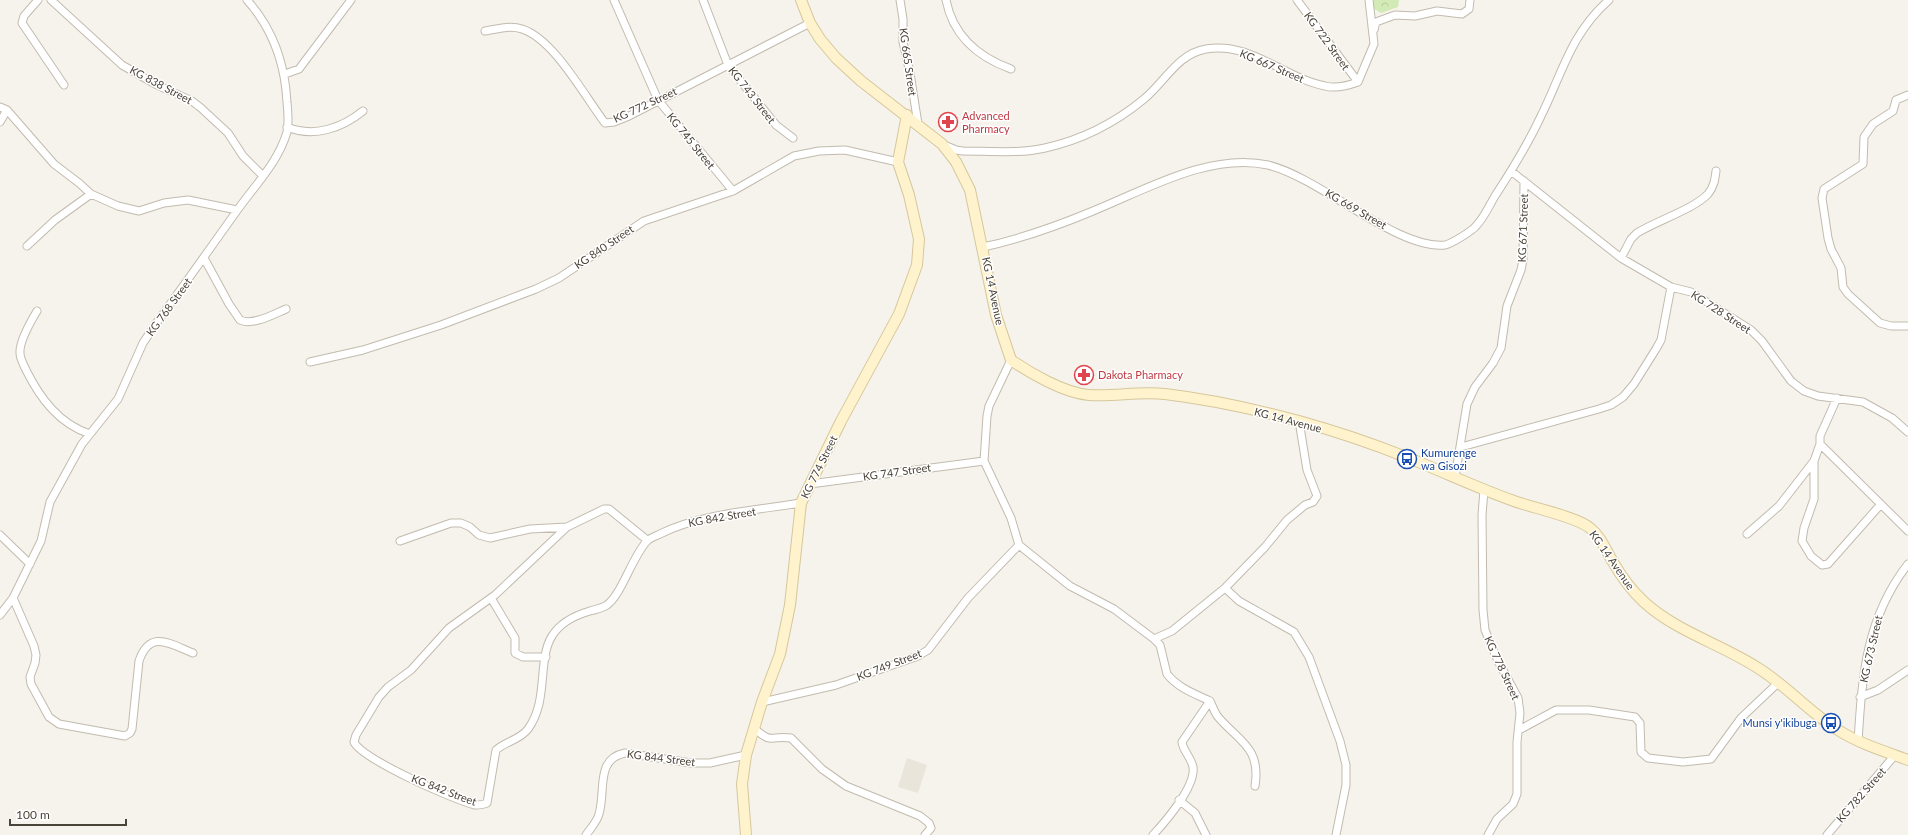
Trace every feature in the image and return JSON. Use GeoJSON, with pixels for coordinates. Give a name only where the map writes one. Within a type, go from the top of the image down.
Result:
{"type":"FeatureCollection","features":[{"type":"Feature","properties":{"kind":"main road","name":"KG 14 Avenue"},"geometry":{"type":"LineString","coordinates":[[801,0],[810,23],[820,39],[836,58],[861,80],[942,144],[956,162],[970,190],[996,315],[1010,360],[1048,381],[1068,390],[1087,395],[1160,393],[1189,397],[1299,421],[1402,455],[1484,490],[1532,508],[1578,522],[1590,528],[1598,536],[1613,563],[1632,591],[1655,612],[1670,622],[1757,667],[1779,682],[1836,729],[1858,742],[1908,760]]}},
{"type":"Feature","properties":{"kind":"main road","name":"KG 774 Street"},"geometry":{"type":"LineString","coordinates":[[746,835],[742,784],[746,755],[762,702],[780,654],[790,605],[801,503],[841,420],[899,314],[917,265],[919,239],[898,162],[907,115]]}},
{"type":"Feature","properties":{"kind":"street"},"geometry":{"type":"LineString","coordinates":[[38,0],[24,16],[22,23],[64,85]]}},
{"type":"Feature","properties":{"kind":"street","name":"KG 838 Street"},"geometry":{"type":"LineString","coordinates":[[52,0],[122,65],[157,85],[182,96],[201,108],[228,133],[243,156],[263,176]]}},
{"type":"Feature","properties":{"kind":"street","name":"KG 768 Street"},"geometry":{"type":"LineString","coordinates":[[0,615],[13,598],[30,564],[41,541],[50,502],[82,444],[118,399],[143,343],[237,210],[263,176],[283,144],[287,127],[287,98],[284,74],[272,38],[255,9],[247,0]]}},
{"type":"Feature","properties":{"kind":"street"},"geometry":{"type":"LineString","coordinates":[[284,74],[299,69],[350,0]]}},
{"type":"Feature","properties":{"kind":"street","name":"KG 745 Street"},"geometry":{"type":"LineString","coordinates":[[614,0],[658,100],[733,191]]}},
{"type":"Feature","properties":{"kind":"street","name":"KG 743 Street"},"geometry":{"type":"LineString","coordinates":[[703,0],[728,65],[776,125],[793,138]]}},
{"type":"Feature","properties":{"kind":"street","name":"KG 665 Street"},"geometry":{"type":"LineString","coordinates":[[900,0],[903,19],[903,42],[910,72],[918,124]]}},
{"type":"Feature","properties":{"kind":"street"},"geometry":{"type":"LineString","coordinates":[[946,0],[954,25],[966,42],[987,59],[1011,69]]}},
{"type":"Feature","properties":{"kind":"street","name":"KG 722 Street"},"geometry":{"type":"LineString","coordinates":[[1297,0],[1358,82]]}},
{"type":"Feature","properties":{"kind":"street"},"geometry":{"type":"LineString","coordinates":[[1369,0],[1374,44]]}},
{"type":"Feature","properties":{"kind":"street"},"geometry":{"type":"LineString","coordinates":[[1358,82],[1374,44],[1373,32],[1376,22],[1395,15],[1414,16],[1437,11],[1462,14],[1469,8],[1470,0]]}},
{"type":"Feature","properties":{"kind":"street","name":"KG 669 Street"},"geometry":{"type":"LineString","coordinates":[[983,247],[1025,237],[1091,212],[1182,174],[1235,163],[1268,165],[1299,176],[1397,233],[1429,244],[1447,245],[1476,227],[1511,171],[1542,116],[1565,58],[1594,13],[1608,0]]}},
{"type":"Feature","properties":{"kind":"street","name":"KG 772 Street"},"geometry":{"type":"LineString","coordinates":[[485,31],[512,27],[523,29],[539,39],[552,51],[605,122],[614,122],[629,116],[810,23]]}},
{"type":"Feature","properties":{"kind":"street","name":"KG 667 Street"},"geometry":{"type":"LineString","coordinates":[[942,144],[956,150],[963,151],[1010,151],[1043,149],[1077,139],[1108,125],[1147,96],[1184,57],[1204,49],[1228,49],[1246,52],[1313,83],[1326,86],[1346,86],[1358,82]]}},
{"type":"Feature","properties":{"kind":"street"},"geometry":{"type":"LineString","coordinates":[[1908,95],[1896,100],[1891,113],[1868,130],[1862,144],[1863,164],[1824,189],[1822,198],[1828,238],[1831,249],[1841,268],[1843,288],[1880,323],[1891,326],[1908,326]]}},
{"type":"Feature","properties":{"kind":"street"},"geometry":{"type":"LineString","coordinates":[[0,122],[3,109]]}},
{"type":"Feature","properties":{"kind":"street"},"geometry":{"type":"LineString","coordinates":[[3,109],[54,164],[80,183],[91,194],[118,206],[139,211],[164,203],[188,200],[237,210]]}},
{"type":"Feature","properties":{"kind":"street"},"geometry":{"type":"LineString","coordinates":[[287,127],[301,130],[330,129],[346,123],[363,111]]}},
{"type":"Feature","properties":{"kind":"street","name":"KG 840 Street"},"geometry":{"type":"LineString","coordinates":[[310,362],[363,350],[441,325],[536,289],[559,278],[644,221],[733,191],[794,156],[819,150],[845,150],[898,162]]}},
{"type":"Feature","properties":{"kind":"street","name":"KG 728 Street"},"geometry":{"type":"LineString","coordinates":[[1511,171],[1621,258],[1671,287],[1691,292],[1751,330],[1762,341],[1791,381],[1804,391],[1818,396],[1863,402],[1892,418],[1908,432]]}},
{"type":"Feature","properties":{"kind":"street"},"geometry":{"type":"LineString","coordinates":[[1621,258],[1631,239],[1637,233],[1699,201],[1708,194],[1714,184],[1716,171]]}},
{"type":"Feature","properties":{"kind":"street","name":"KG 671 Street"},"geometry":{"type":"LineString","coordinates":[[1455,477],[1469,397],[1493,363],[1501,348],[1507,306],[1521,270],[1523,260],[1524,181]]}},
{"type":"Feature","properties":{"kind":"street"},"geometry":{"type":"LineString","coordinates":[[27,246],[55,220],[91,194]]}},
{"type":"Feature","properties":{"kind":"street"},"geometry":{"type":"LineString","coordinates":[[204,258],[228,304],[242,321],[263,319],[286,309]]}},
{"type":"Feature","properties":{"kind":"street"},"geometry":{"type":"LineString","coordinates":[[1461,447],[1599,409],[1622,397],[1634,384],[1661,340],[1671,287]]}},
{"type":"Feature","properties":{"kind":"street"},"geometry":{"type":"LineString","coordinates":[[37,311],[29,324],[20,348],[21,358],[31,381],[54,413],[79,431],[90,434]]}},
{"type":"Feature","properties":{"kind":"street"},"geometry":{"type":"LineString","coordinates":[[1010,360],[989,406],[984,460],[1011,518],[1019,545],[1070,586],[1114,609],[1160,645],[1167,674],[1170,678],[1179,686],[1210,701],[1218,717],[1249,748],[1257,774],[1255,786]]}},
{"type":"Feature","properties":{"kind":"street"},"geometry":{"type":"LineString","coordinates":[[1747,534],[1779,506],[1814,461],[1820,444],[1820,436],[1837,398]]}},
{"type":"Feature","properties":{"kind":"street"},"geometry":{"type":"LineString","coordinates":[[1154,639],[1172,631],[1225,588],[1265,547],[1287,520],[1305,505],[1313,502],[1317,496],[1307,470],[1299,421]]}},
{"type":"Feature","properties":{"kind":"street"},"geometry":{"type":"LineString","coordinates":[[1820,444],[1908,531]]}},
{"type":"Feature","properties":{"kind":"street","name":"KG 747 Street"},"geometry":{"type":"LineString","coordinates":[[810,484],[984,460]]}},
{"type":"Feature","properties":{"kind":"street"},"geometry":{"type":"LineString","coordinates":[[1814,461],[1814,499],[1804,528],[1802,541],[1811,556],[1822,565],[1828,564],[1881,504]]}},
{"type":"Feature","properties":{"kind":"street","name":"KG 778 Street"},"geometry":{"type":"LineString","coordinates":[[1484,490],[1482,515],[1483,610],[1485,630],[1498,661],[1518,698],[1520,714],[1517,794],[1513,804],[1496,819],[1488,835]]}},
{"type":"Feature","properties":{"kind":"street","name":"KG 842 Street"},"geometry":{"type":"LineString","coordinates":[[491,598],[449,628],[411,670],[388,687],[379,697],[356,735],[354,742],[367,754],[422,784],[476,805],[487,803],[496,750],[519,738],[529,729],[537,711],[542,694],[546,657],[552,636],[559,628],[575,616],[600,609],[612,600],[647,540],[674,527],[692,521],[801,503]]}},
{"type":"Feature","properties":{"kind":"street"},"geometry":{"type":"LineString","coordinates":[[546,657],[523,657],[515,653],[515,638],[491,598],[567,527],[604,510],[609,509],[647,540]]}},
{"type":"Feature","properties":{"kind":"street"},"geometry":{"type":"LineString","coordinates":[[400,541],[451,523],[461,523],[470,527],[479,535],[490,538],[530,529],[567,527]]}},
{"type":"Feature","properties":{"kind":"street"},"geometry":{"type":"LineString","coordinates":[[0,535],[30,564]]}},
{"type":"Feature","properties":{"kind":"street","name":"KG 749 Street"},"geometry":{"type":"LineString","coordinates":[[762,702],[836,685],[918,656],[928,650],[968,598],[1019,545]]}},
{"type":"Feature","properties":{"kind":"street","name":"KG 673 Street"},"geometry":{"type":"LineString","coordinates":[[1858,742],[1860,697],[1870,641],[1883,602],[1895,581],[1908,564]]}},
{"type":"Feature","properties":{"kind":"street"},"geometry":{"type":"LineString","coordinates":[[1225,588],[1239,601],[1294,632],[1309,657],[1340,742],[1346,765],[1346,785],[1336,835]]}},
{"type":"Feature","properties":{"kind":"street"},"geometry":{"type":"LineString","coordinates":[[13,598],[34,646],[36,656],[35,664],[30,677],[31,684],[49,717],[59,724],[125,736],[130,733],[132,729],[139,661],[143,651],[150,643],[157,640],[193,652]]}},
{"type":"Feature","properties":{"kind":"street"},"geometry":{"type":"LineString","coordinates":[[1860,697],[1878,690],[1908,670]]}},
{"type":"Feature","properties":{"kind":"street"},"geometry":{"type":"LineString","coordinates":[[1519,730],[1556,710],[1589,710],[1635,717],[1640,723],[1641,752],[1648,758],[1683,762],[1705,761],[1711,759],[1741,718],[1779,682]]}},
{"type":"Feature","properties":{"kind":"street"},"geometry":{"type":"LineString","coordinates":[[1154,835],[1189,786],[1193,769],[1191,759],[1182,742],[1210,701]]}},
{"type":"Feature","properties":{"kind":"street"},"geometry":{"type":"LineString","coordinates":[[754,728],[762,736],[769,739],[791,738],[822,769],[846,786],[920,816],[930,823],[931,828],[925,835]]}},
{"type":"Feature","properties":{"kind":"street","name":"KG 844 Street"},"geometry":{"type":"LineString","coordinates":[[586,835],[599,815],[605,769],[609,761],[616,755],[625,753],[691,763],[710,763],[746,755]]}},
{"type":"Feature","properties":{"kind":"street","name":"KG 782 Street"},"geometry":{"type":"LineString","coordinates":[[1827,835],[1895,755]]}},
{"type":"Feature","properties":{"kind":"street"},"geometry":{"type":"LineString","coordinates":[[1179,800],[1195,813],[1206,835]]}},
{"type":"Feature","properties":{"kind":"shaded area"},"geometry":{"type":"Polygon","coordinates":[[[907,758],[927,765],[918,793],[898,787],[907,758]]]}},
{"type":"Feature","properties":{"kind":"green space"},"geometry":{"type":"Polygon","coordinates":[[[1373,0],[1399,0],[1398,7],[1381,13],[1368,5],[1373,0]]]}},
{"type":"Feature","properties":{"kind":"place","name":"Advanced Pharmacy"},"geometry":{"type":"Point","coordinates":[948,122]}},
{"type":"Feature","properties":{"kind":"place","name":"Dakota Pharmacy"},"geometry":{"type":"Point","coordinates":[1084,375]}},
{"type":"Feature","properties":{"kind":"place","name":"Kumurenge wa Gisozi"},"geometry":{"type":"Point","coordinates":[1407,459]}},
{"type":"Feature","properties":{"kind":"place","name":"Munsi y'ikibuga"},"geometry":{"type":"Point","coordinates":[1831,723]}}]}
